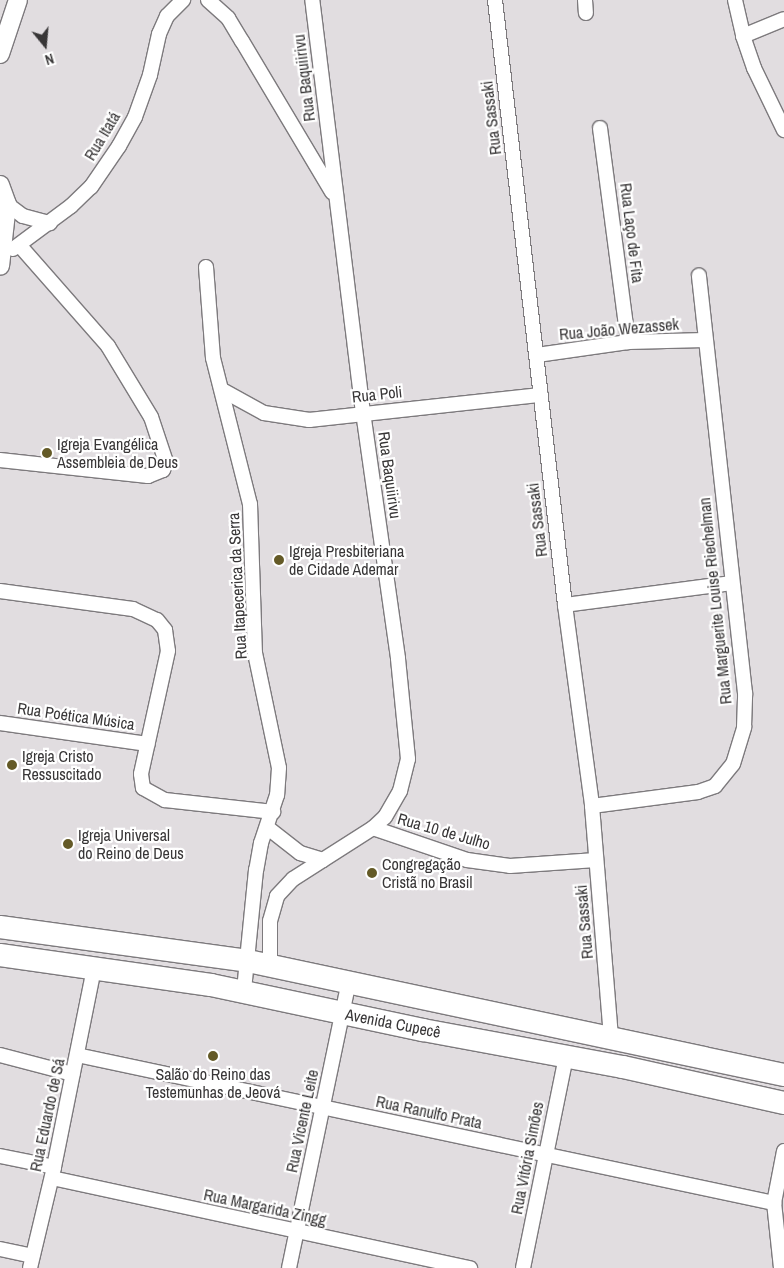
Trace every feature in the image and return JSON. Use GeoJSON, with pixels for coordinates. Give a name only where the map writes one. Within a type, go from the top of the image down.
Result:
{"type":"FeatureCollection","features":[{"type":"Feature","properties":{"kind":"main road","name":"Avenida Cupecê"},"geometry":{"type":"LineString","coordinates":[[0,927],[248,961],[784,1075]]}},
{"type":"Feature","properties":{"kind":"main road","name":"Avenida Cupecê"},"geometry":{"type":"LineString","coordinates":[[0,955],[244,991],[342,1013],[566,1056],[784,1104]]}},
{"type":"Feature","properties":{"kind":"street","name":"Rua Itatá"},"geometry":{"type":"LineString","coordinates":[[1,260],[50,223],[91,187],[119,146],[135,117],[150,75],[159,34],[167,16],[183,0]]}},
{"type":"Feature","properties":{"kind":"street"},"geometry":{"type":"LineString","coordinates":[[208,0],[222,12],[242,40],[335,197]]}},
{"type":"Feature","properties":{"kind":"street","name":"Rua Baquiirivu"},"geometry":{"type":"LineString","coordinates":[[270,966],[270,921],[277,896],[293,879],[373,828],[394,802],[408,758],[398,658],[363,413],[312,0]]}},
{"type":"Feature","properties":{"kind":"street","name":"Rua Sassaki"},"geometry":{"type":"LineString","coordinates":[[495,0],[565,606],[592,806],[611,1037]]}},
{"type":"Feature","properties":{"kind":"street"},"geometry":{"type":"LineString","coordinates":[[735,0],[743,36],[784,130]]}},
{"type":"Feature","properties":{"kind":"street"},"geometry":{"type":"LineString","coordinates":[[0,54],[10,12]]}},
{"type":"Feature","properties":{"kind":"street"},"geometry":{"type":"LineString","coordinates":[[743,36],[784,19]]}},
{"type":"Feature","properties":{"kind":"street","name":"Rua Laço de Fita"},"geometry":{"type":"LineString","coordinates":[[600,128],[628,342]]}},
{"type":"Feature","properties":{"kind":"street"},"geometry":{"type":"LineString","coordinates":[[0,185],[7,204],[1,260]]}},
{"type":"Feature","properties":{"kind":"street"},"geometry":{"type":"LineString","coordinates":[[7,204],[23,216],[50,223]]}},
{"type":"Feature","properties":{"kind":"street"},"geometry":{"type":"LineString","coordinates":[[0,460],[141,475],[154,475],[164,470],[166,462],[163,446],[151,417],[108,346],[20,246]]}},
{"type":"Feature","properties":{"kind":"street","name":"Rua Itapecerica da Serra"},"geometry":{"type":"LineString","coordinates":[[206,267],[208,330],[250,504],[255,653],[279,768],[273,812],[261,843],[254,888],[244,991]]}},
{"type":"Feature","properties":{"kind":"street","name":"Rua Marguerite Louise Riechelman"},"geometry":{"type":"LineString","coordinates":[[592,806],[698,792],[715,786],[728,773],[744,727],[744,693],[699,276]]}},
{"type":"Feature","properties":{"kind":"street","name":"Rua João Wezassek"},"geometry":{"type":"LineString","coordinates":[[537,355],[628,342],[705,340]]}},
{"type":"Feature","properties":{"kind":"street","name":"Rua Poli"},"geometry":{"type":"LineString","coordinates":[[222,390],[264,413],[309,420],[541,395]]}},
{"type":"Feature","properties":{"kind":"street"},"geometry":{"type":"LineString","coordinates":[[565,606],[731,583]]}},
{"type":"Feature","properties":{"kind":"street"},"geometry":{"type":"LineString","coordinates":[[0,591],[144,612],[165,630],[168,651],[141,783],[147,793],[165,800],[273,812]]}},
{"type":"Feature","properties":{"kind":"street","name":"Rua Poética Música"},"geometry":{"type":"LineString","coordinates":[[0,723],[148,744]]}},
{"type":"Feature","properties":{"kind":"street"},"geometry":{"type":"LineString","coordinates":[[268,828],[300,853],[323,860]]}},
{"type":"Feature","properties":{"kind":"street","name":"Rua 10 de Julho"},"geometry":{"type":"LineString","coordinates":[[373,828],[466,860],[501,865],[596,860]]}},
{"type":"Feature","properties":{"kind":"street"},"geometry":{"type":"LineString","coordinates":[[293,879],[300,853]]}},
{"type":"Feature","properties":{"kind":"street"},"geometry":{"type":"LineString","coordinates":[[254,888],[261,898],[277,896]]}},
{"type":"Feature","properties":{"kind":"street","name":"Rua Eduardo de Sá"},"geometry":{"type":"LineString","coordinates":[[31,1262],[53,1173],[94,968]]}},
{"type":"Feature","properties":{"kind":"street","name":"Rua Vicente Leite"},"geometry":{"type":"LineString","coordinates":[[289,1268],[348,982]]}},
{"type":"Feature","properties":{"kind":"street"},"geometry":{"type":"LineString","coordinates":[[0,1055],[73,1074]]}},
{"type":"Feature","properties":{"kind":"street","name":"Rua Ranulfo Prata"},"geometry":{"type":"LineString","coordinates":[[77,1055],[774,1203]]}},
{"type":"Feature","properties":{"kind":"street","name":"Rua Vitória Simões"},"geometry":{"type":"LineString","coordinates":[[524,1268],[566,1056]]}},
{"type":"Feature","properties":{"kind":"street"},"geometry":{"type":"LineString","coordinates":[[781,1268],[774,1203],[784,1151]]}},
{"type":"Feature","properties":{"kind":"street","name":"Rua Margarida Zingg"},"geometry":{"type":"LineString","coordinates":[[0,1156],[53,1173],[297,1232],[470,1268]]}},
{"type":"Feature","properties":{"kind":"street"},"geometry":{"type":"LineString","coordinates":[[0,1249],[31,1262]]}},
{"type":"Feature","properties":{"kind":"place","name":"Igreja Evangélica Assembleia de Deus"},"geometry":{"type":"Point","coordinates":[47,453]}},
{"type":"Feature","properties":{"kind":"place","name":"Igreja Presbiteriana de Cidade Ademar"},"geometry":{"type":"Point","coordinates":[279,560]}},
{"type":"Feature","properties":{"kind":"place","name":"Igreja Cristo Ressuscitado"},"geometry":{"type":"Point","coordinates":[12,765]}},
{"type":"Feature","properties":{"kind":"place","name":"Igreja Universal do Reino de Deus"},"geometry":{"type":"Point","coordinates":[68,844]}},
{"type":"Feature","properties":{"kind":"place","name":"Congregação Cristã no Brasil"},"geometry":{"type":"Point","coordinates":[372,873]}},
{"type":"Feature","properties":{"kind":"place","name":"Salão do Reino das Testemunhas de Jeová"},"geometry":{"type":"Point","coordinates":[213,1056]}}]}
